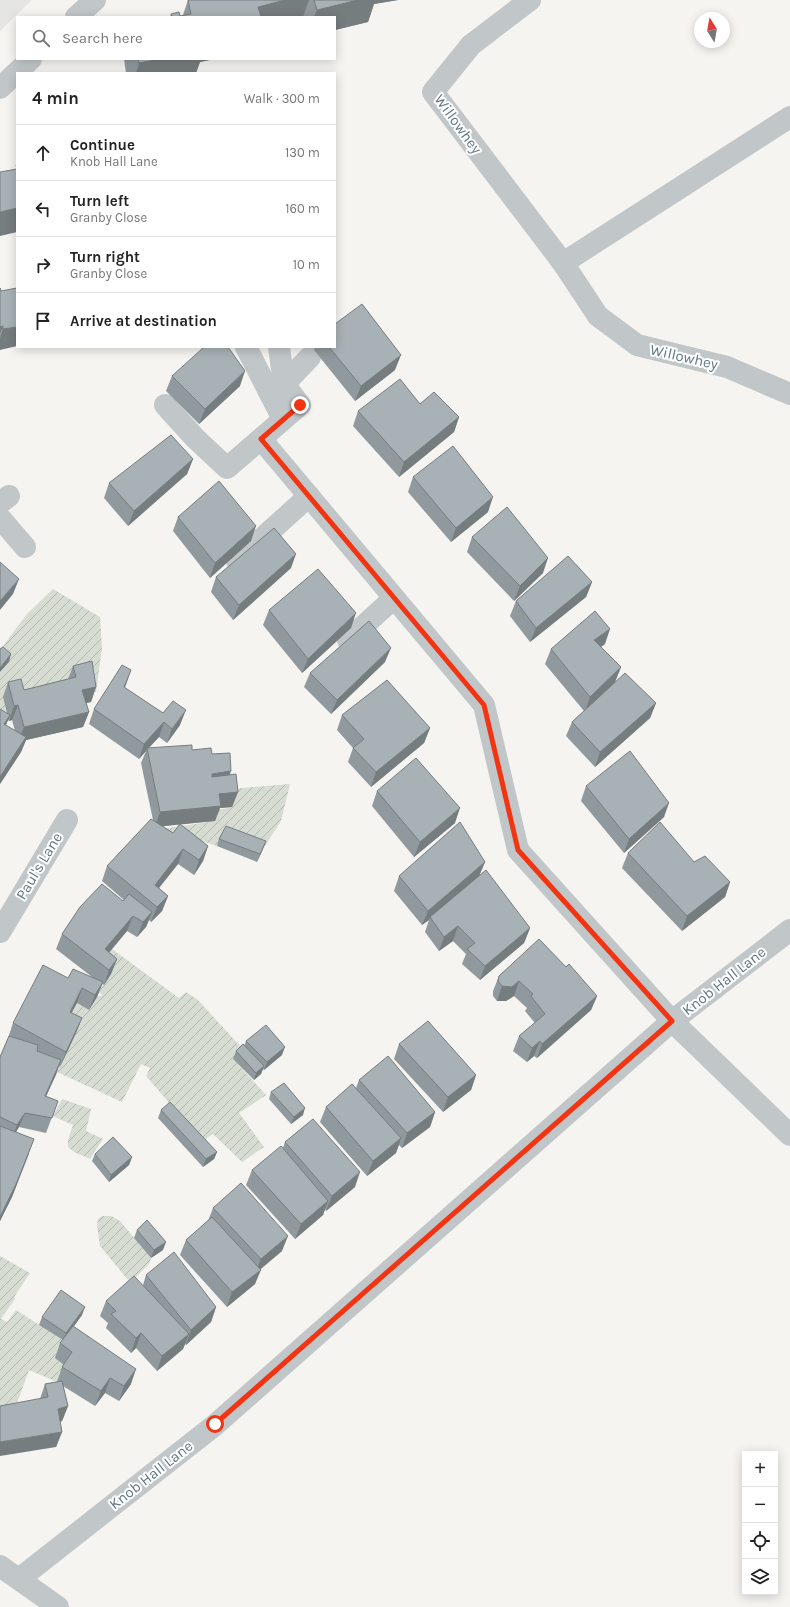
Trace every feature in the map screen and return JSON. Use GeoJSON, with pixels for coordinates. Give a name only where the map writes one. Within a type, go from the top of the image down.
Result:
{"type":"FeatureCollection","features":[{"type":"Feature","properties":{"kind":"street"},"geometry":{"type":"LineString","coordinates":[[77,16],[94,0]]}},
{"type":"Feature","properties":{"kind":"street","name":"Willowhey"},"geometry":{"type":"LineString","coordinates":[[530,0],[471,45],[433,92],[563,263],[598,316],[637,345],[728,367],[790,394]]}},
{"type":"Feature","properties":{"kind":"street"},"geometry":{"type":"LineString","coordinates":[[17,72],[30,60]]}},
{"type":"Feature","properties":{"kind":"street"},"geometry":{"type":"LineString","coordinates":[[0,88],[16,73]]}},
{"type":"Feature","properties":{"kind":"street"},"geometry":{"type":"LineString","coordinates":[[563,263],[790,117]]}},
{"type":"Feature","properties":{"kind":"street"},"geometry":{"type":"LineString","coordinates":[[247,348],[283,419]]}},
{"type":"Feature","properties":{"kind":"street"},"geometry":{"type":"LineString","coordinates":[[165,405],[195,438],[227,468],[300,405],[284,384],[279,348]]}},
{"type":"Feature","properties":{"kind":"street"},"geometry":{"type":"LineString","coordinates":[[284,384],[310,357]]}},
{"type":"Feature","properties":{"kind":"street"},"geometry":{"type":"LineString","coordinates":[[261,439],[484,705],[518,850],[672,1021],[790,1136]]}},
{"type":"Feature","properties":{"kind":"street"},"geometry":{"type":"LineString","coordinates":[[220,576],[309,496]]}},
{"type":"Feature","properties":{"kind":"street"},"geometry":{"type":"LineString","coordinates":[[0,518],[25,547]]}},
{"type":"Feature","properties":{"kind":"street"},"geometry":{"type":"LineString","coordinates":[[331,655],[394,598]]}},
{"type":"Feature","properties":{"kind":"street","name":"Paul's Lane"},"geometry":{"type":"LineString","coordinates":[[0,932],[66,820]]}},
{"type":"Feature","properties":{"kind":"street","name":"Knob Hall Lane"},"geometry":{"type":"LineString","coordinates":[[19,1578],[215,1424],[672,1021],[790,930]]}},
{"type":"Feature","properties":{"kind":"street"},"geometry":{"type":"LineString","coordinates":[[0,1566],[58,1607]]}},
{"type":"Feature","properties":{"kind":"shaded area"},"geometry":{"type":"Polygon","coordinates":[[[0,0],[32,0],[0,31],[0,0]]]}},
{"type":"Feature","properties":{"kind":"shaded area"},"geometry":{"type":"Polygon","coordinates":[[[53,589],[100,617],[102,648],[96,692],[0,713],[0,672],[9,662],[0,650],[27,614],[53,589]]]}},
{"type":"Feature","properties":{"kind":"shaded area"},"geometry":{"type":"Polygon","coordinates":[[[290,784],[281,821],[263,849],[217,846],[162,829],[215,821],[214,811],[232,807],[230,789],[290,784]]]}},
{"type":"Feature","properties":{"kind":"shaded area"},"geometry":{"type":"Polygon","coordinates":[[[112,949],[179,998],[186,992],[198,1000],[241,1047],[233,1059],[266,1095],[239,1113],[264,1147],[242,1162],[213,1134],[202,1141],[146,1076],[150,1068],[141,1064],[122,1102],[57,1072],[76,1033],[64,1027],[77,1003],[89,1010],[97,997],[103,995],[92,988],[104,985],[99,964],[112,949]]]}},
{"type":"Feature","properties":{"kind":"shaded area"},"geometry":{"type":"Polygon","coordinates":[[[62,1099],[91,1109],[86,1131],[103,1139],[90,1159],[74,1152],[68,1147],[68,1140],[73,1125],[53,1116],[62,1099]]]}},
{"type":"Feature","properties":{"kind":"shaded area"},"geometry":{"type":"Polygon","coordinates":[[[102,1216],[111,1216],[120,1221],[151,1258],[149,1264],[137,1276],[133,1286],[100,1246],[97,1227],[98,1219],[102,1216]]]}},
{"type":"Feature","properties":{"kind":"shaded area"},"geometry":{"type":"Polygon","coordinates":[[[0,1256],[30,1273],[1,1319],[7,1322],[16,1310],[63,1340],[66,1367],[57,1382],[29,1370],[16,1406],[0,1406],[0,1256]]]}},
{"type":"Feature","properties":{"kind":"building"},"geometry":{"type":"Polygon","coordinates":[[[188,0],[285,0],[258,7],[261,16],[180,16],[191,14],[188,0]]]}},
{"type":"Feature","properties":{"kind":"building"},"geometry":{"type":"Polygon","coordinates":[[[314,0],[358,0],[317,10],[314,0]]]}},
{"type":"Feature","properties":{"kind":"building"},"geometry":{"type":"Polygon","coordinates":[[[179,12],[180,16],[172,16],[171,14],[179,12]]]}},
{"type":"Feature","properties":{"kind":"building"},"geometry":{"type":"Polygon","coordinates":[[[138,60],[155,60],[139,63],[138,60]]]}},
{"type":"Feature","properties":{"kind":"building"},"geometry":{"type":"Polygon","coordinates":[[[16,169],[16,208],[0,212],[0,172],[16,169]]]}},
{"type":"Feature","properties":{"kind":"building"},"geometry":{"type":"Polygon","coordinates":[[[0,288],[1,291],[16,288],[16,327],[3,329],[3,326],[0,327],[0,288]]]}},
{"type":"Feature","properties":{"kind":"building"},"geometry":{"type":"Polygon","coordinates":[[[362,304],[401,355],[361,386],[330,348],[336,348],[336,323],[362,304]]]}},
{"type":"Feature","properties":{"kind":"building"},"geometry":{"type":"Polygon","coordinates":[[[203,348],[229,348],[245,371],[205,409],[172,376],[203,348]]]}},
{"type":"Feature","properties":{"kind":"building"},"geometry":{"type":"Polygon","coordinates":[[[400,379],[420,404],[434,392],[459,417],[404,462],[358,411],[400,379]]]}},
{"type":"Feature","properties":{"kind":"building"},"geometry":{"type":"Polygon","coordinates":[[[171,435],[193,459],[134,511],[109,483],[171,435]]]}},
{"type":"Feature","properties":{"kind":"building"},"geometry":{"type":"Polygon","coordinates":[[[453,446],[493,497],[456,528],[413,477],[453,446]]]}},
{"type":"Feature","properties":{"kind":"building"},"geometry":{"type":"Polygon","coordinates":[[[219,481],[256,526],[215,563],[178,517],[219,481]]]}},
{"type":"Feature","properties":{"kind":"building"},"geometry":{"type":"Polygon","coordinates":[[[507,507],[548,558],[520,586],[472,537],[507,507]]]}},
{"type":"Feature","properties":{"kind":"building"},"geometry":{"type":"Polygon","coordinates":[[[274,528],[296,554],[239,605],[216,577],[274,528]]]}},
{"type":"Feature","properties":{"kind":"building"},"geometry":{"type":"Polygon","coordinates":[[[568,556],[592,582],[536,628],[516,601],[568,556]]]}},
{"type":"Feature","properties":{"kind":"building"},"geometry":{"type":"Polygon","coordinates":[[[0,562],[19,579],[0,601],[0,562]]]}},
{"type":"Feature","properties":{"kind":"building"},"geometry":{"type":"Polygon","coordinates":[[[318,569],[356,613],[308,659],[269,610],[318,569]]]}},
{"type":"Feature","properties":{"kind":"building"},"geometry":{"type":"Polygon","coordinates":[[[595,611],[610,629],[594,640],[621,667],[590,697],[551,649],[595,611]]]}},
{"type":"Feature","properties":{"kind":"building"},"geometry":{"type":"Polygon","coordinates":[[[369,621],[391,648],[337,700],[310,673],[369,621]]]}},
{"type":"Feature","properties":{"kind":"building"},"geometry":{"type":"Polygon","coordinates":[[[3,647],[11,654],[0,668],[0,649],[3,647]]]}},
{"type":"Feature","properties":{"kind":"building"},"geometry":{"type":"Polygon","coordinates":[[[92,661],[96,687],[82,690],[89,712],[24,727],[18,705],[14,706],[8,682],[21,679],[24,690],[76,677],[73,666],[92,661]]]}},
{"type":"Feature","properties":{"kind":"building"},"geometry":{"type":"Polygon","coordinates":[[[122,665],[131,670],[124,687],[163,713],[173,701],[186,710],[172,729],[164,722],[144,744],[94,709],[122,665]]]}},
{"type":"Feature","properties":{"kind":"building"},"geometry":{"type":"Polygon","coordinates":[[[625,673],[656,703],[600,752],[572,722],[625,673]]]}},
{"type":"Feature","properties":{"kind":"building"},"geometry":{"type":"Polygon","coordinates":[[[387,680],[430,728],[376,772],[353,748],[364,739],[342,715],[387,680]]]}},
{"type":"Feature","properties":{"kind":"building"},"geometry":{"type":"Polygon","coordinates":[[[0,709],[10,715],[4,724],[26,737],[0,777],[0,709]]]}},
{"type":"Feature","properties":{"kind":"building"},"geometry":{"type":"Polygon","coordinates":[[[192,745],[192,750],[211,748],[212,754],[230,753],[231,771],[212,774],[212,777],[236,774],[238,792],[219,794],[221,806],[160,812],[147,748],[192,745]]]}},
{"type":"Feature","properties":{"kind":"building"},"geometry":{"type":"Polygon","coordinates":[[[630,751],[669,803],[629,839],[586,786],[630,751]]]}},
{"type":"Feature","properties":{"kind":"building"},"geometry":{"type":"Polygon","coordinates":[[[416,758],[460,808],[420,842],[377,791],[416,758]]]}},
{"type":"Feature","properties":{"kind":"building"},"geometry":{"type":"Polygon","coordinates":[[[151,819],[173,833],[180,824],[208,846],[199,860],[183,849],[155,885],[168,896],[157,907],[107,866],[151,819]]]}},
{"type":"Feature","properties":{"kind":"building"},"geometry":{"type":"Polygon","coordinates":[[[460,822],[485,862],[428,911],[399,876],[460,822]]]}},
{"type":"Feature","properties":{"kind":"building"},"geometry":{"type":"Polygon","coordinates":[[[660,822],[694,862],[705,856],[730,882],[687,916],[628,853],[660,822]]]}},
{"type":"Feature","properties":{"kind":"building"},"geometry":{"type":"Polygon","coordinates":[[[226,826],[266,841],[260,854],[219,839],[226,826]]]}},
{"type":"Feature","properties":{"kind":"building"},"geometry":{"type":"Polygon","coordinates":[[[486,870],[530,928],[485,966],[467,949],[475,943],[458,926],[444,937],[430,917],[486,870]]]}},
{"type":"Feature","properties":{"kind":"building"},"geometry":{"type":"Polygon","coordinates":[[[102,884],[123,901],[129,894],[152,912],[143,922],[133,916],[105,949],[117,959],[109,970],[62,934],[80,907],[102,884]]]}},
{"type":"Feature","properties":{"kind":"building"},"geometry":{"type":"Polygon","coordinates":[[[539,939],[566,967],[569,964],[597,996],[542,1044],[540,1041],[532,1048],[519,1036],[545,1014],[531,996],[533,994],[519,981],[512,987],[502,986],[498,981],[499,976],[539,939]]]}},
{"type":"Feature","properties":{"kind":"building"},"geometry":{"type":"Polygon","coordinates":[[[43,965],[68,978],[73,969],[103,982],[95,995],[82,988],[70,1012],[82,1018],[66,1052],[13,1023],[43,965]]]}},
{"type":"Feature","properties":{"kind":"building"},"geometry":{"type":"Polygon","coordinates":[[[428,1021],[476,1075],[448,1097],[399,1044],[428,1021]]]}},
{"type":"Feature","properties":{"kind":"building"},"geometry":{"type":"Polygon","coordinates":[[[266,1025],[285,1047],[267,1062],[246,1041],[266,1025]]]}},
{"type":"Feature","properties":{"kind":"building"},"geometry":{"type":"Polygon","coordinates":[[[9,1036],[38,1045],[37,1051],[61,1060],[45,1096],[58,1101],[52,1118],[25,1113],[17,1125],[0,1117],[0,1057],[9,1036]]]}},
{"type":"Feature","properties":{"kind":"building"},"geometry":{"type":"Polygon","coordinates":[[[243,1044],[264,1066],[256,1073],[236,1051],[243,1044]]]}},
{"type":"Feature","properties":{"kind":"building"},"geometry":{"type":"Polygon","coordinates":[[[388,1056],[435,1112],[407,1133],[359,1080],[388,1056]]]}},
{"type":"Feature","properties":{"kind":"building"},"geometry":{"type":"Polygon","coordinates":[[[284,1083],[305,1108],[294,1117],[271,1092],[284,1083]]]}},
{"type":"Feature","properties":{"kind":"building"},"geometry":{"type":"Polygon","coordinates":[[[352,1084],[401,1138],[373,1161],[326,1107],[352,1084]]]}},
{"type":"Feature","properties":{"kind":"building"},"geometry":{"type":"Polygon","coordinates":[[[170,1102],[217,1152],[206,1159],[161,1110],[170,1102]]]}},
{"type":"Feature","properties":{"kind":"building"},"geometry":{"type":"Polygon","coordinates":[[[313,1119],[360,1172],[332,1196],[285,1142],[313,1119]]]}},
{"type":"Feature","properties":{"kind":"building"},"geometry":{"type":"Polygon","coordinates":[[[0,1126],[34,1139],[17,1182],[0,1217],[0,1126]]]}},
{"type":"Feature","properties":{"kind":"building"},"geometry":{"type":"Polygon","coordinates":[[[113,1137],[132,1157],[111,1175],[95,1154],[113,1137]]]}},
{"type":"Feature","properties":{"kind":"building"},"geometry":{"type":"Polygon","coordinates":[[[281,1146],[328,1201],[301,1224],[252,1170],[281,1146]]]}},
{"type":"Feature","properties":{"kind":"building"},"geometry":{"type":"Polygon","coordinates":[[[241,1183],[288,1236],[261,1259],[213,1208],[241,1183]]]}},
{"type":"Feature","properties":{"kind":"building"},"geometry":{"type":"Polygon","coordinates":[[[212,1217],[261,1270],[232,1292],[186,1240],[212,1217]]]}},
{"type":"Feature","properties":{"kind":"building"},"geometry":{"type":"Polygon","coordinates":[[[147,1220],[166,1242],[154,1250],[137,1230],[147,1220]]]}},
{"type":"Feature","properties":{"kind":"building"},"geometry":{"type":"Polygon","coordinates":[[[174,1252],[216,1307],[191,1330],[146,1275],[174,1252]]]}},
{"type":"Feature","properties":{"kind":"building"},"geometry":{"type":"Polygon","coordinates":[[[134,1276],[189,1334],[162,1356],[141,1333],[136,1338],[111,1314],[116,1311],[106,1301],[134,1276]]]}},
{"type":"Feature","properties":{"kind":"building"},"geometry":{"type":"Polygon","coordinates":[[[61,1290],[85,1307],[66,1333],[42,1317],[61,1290]]]}},
{"type":"Feature","properties":{"kind":"building"},"geometry":{"type":"Polygon","coordinates":[[[73,1326],[136,1369],[124,1386],[110,1378],[101,1391],[62,1367],[72,1352],[60,1343],[73,1326]]]}},
{"type":"Feature","properties":{"kind":"building"},"geometry":{"type":"Polygon","coordinates":[[[62,1381],[68,1406],[58,1409],[62,1432],[0,1442],[0,1406],[48,1397],[45,1384],[62,1381]]]}},
{"type":"Feature","properties":{"kind":"route"},"geometry":{"type":"LineString","coordinates":[[215,1424],[672,1021],[518,850],[484,705],[261,439],[300,405]]}}]}
